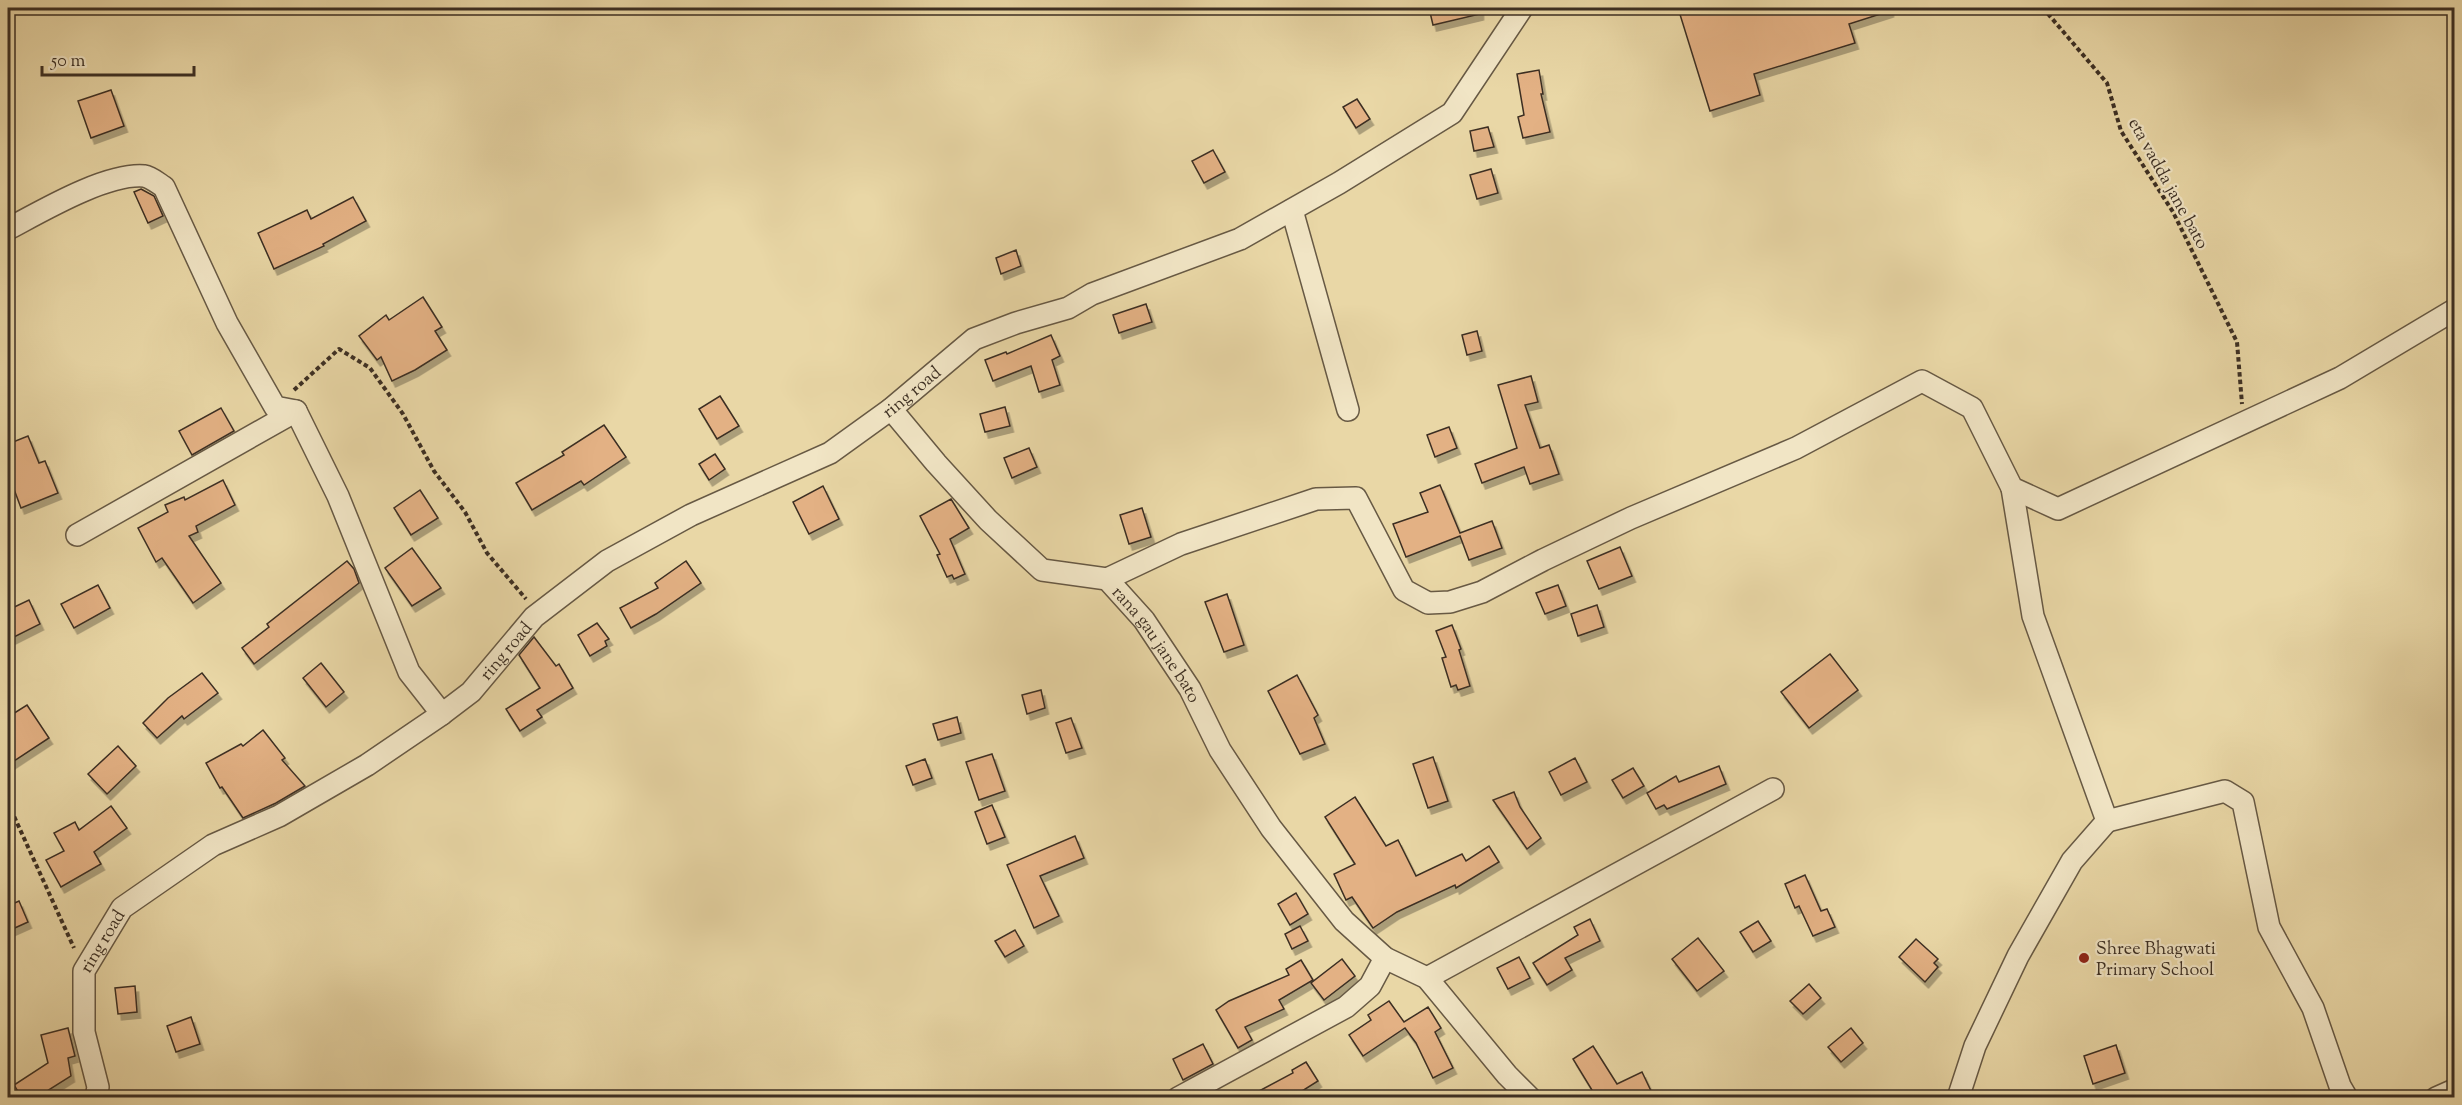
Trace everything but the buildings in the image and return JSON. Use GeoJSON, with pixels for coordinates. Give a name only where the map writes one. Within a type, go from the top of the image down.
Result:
{"type":"FeatureCollection","features":[{"type":"Feature","properties":{"kind":"street","name":"ring road"},"geometry":{"type":"LineString","coordinates":[[96,1098],[98,1087],[84,1032],[84,971],[122,908],[213,845],[279,816],[367,765],[442,714],[471,692],[534,617],[607,561],[691,515],[831,453],[891,409],[974,339],[1016,323],[1068,308],[1092,294],[1240,239],[1452,113],[1522,8]]}},
{"type":"Feature","properties":{"kind":"street"},"geometry":{"type":"LineString","coordinates":[[8,229],[58,203],[117,179],[147,176],[164,187],[227,323],[275,407],[296,411]]}},
{"type":"Feature","properties":{"kind":"street"},"geometry":{"type":"LineString","coordinates":[[1292,210],[1348,410]]}},
{"type":"Feature","properties":{"kind":"street"},"geometry":{"type":"LineString","coordinates":[[2012,488],[2058,509],[2340,378],[2454,310]]}},
{"type":"Feature","properties":{"kind":"street"},"geometry":{"type":"LineString","coordinates":[[1107,579],[1181,544],[1317,499],[1356,498],[1404,590],[1428,603],[1450,602],[1482,592],[1631,518],[1796,448],[1922,381],[1972,408],[2012,488],[2033,616],[2108,821]]}},
{"type":"Feature","properties":{"kind":"street","name":"rana gau jane bato"},"geometry":{"type":"LineString","coordinates":[[891,409],[988,520],[1042,570],[1107,579],[1144,620],[1190,689],[1220,750],[1271,828],[1344,921],[1385,958],[1427,978]]}},
{"type":"Feature","properties":{"kind":"street"},"geometry":{"type":"LineString","coordinates":[[77,535],[296,411]]}},
{"type":"Feature","properties":{"kind":"street"},"geometry":{"type":"LineString","coordinates":[[296,411],[338,496],[409,672],[442,714]]}},
{"type":"Feature","properties":{"kind":"street"},"geometry":{"type":"LineString","coordinates":[[1530,1098],[1507,1075],[1427,978],[1773,789]]}},
{"type":"Feature","properties":{"kind":"street"},"geometry":{"type":"LineString","coordinates":[[1958,1098],[1975,1046],[2018,956],[2072,861],[2108,821],[2225,790],[2243,802],[2269,927],[2313,1008],[2340,1086],[2347,1098]]}},
{"type":"Feature","properties":{"kind":"street"},"geometry":{"type":"LineString","coordinates":[[1178,1098],[1346,1007],[1370,986],[1385,958]]}},
{"type":"Feature","properties":{"kind":"street"},"geometry":{"type":"LineString","coordinates":[[2436,1098],[2454,1090]]}},
{"type":"Feature","properties":{"kind":"path","name":"eta vadda jane bato"},"geometry":{"type":"LineString","coordinates":[[2043,8],[2107,83],[2121,131],[2173,212],[2237,342],[2244,423]]}},
{"type":"Feature","properties":{"kind":"path"},"geometry":{"type":"LineString","coordinates":[[275,407],[339,349],[370,368],[403,414],[434,471],[465,512],[487,553],[533,607],[534,617]]}},
{"type":"Feature","properties":{"kind":"path"},"geometry":{"type":"LineString","coordinates":[[8,802],[84,971]]}},
{"type":"Feature","properties":{"kind":"place","name":"Shree Bhagwati Primary School"},"geometry":{"type":"Point","coordinates":[2084,958]}}]}
